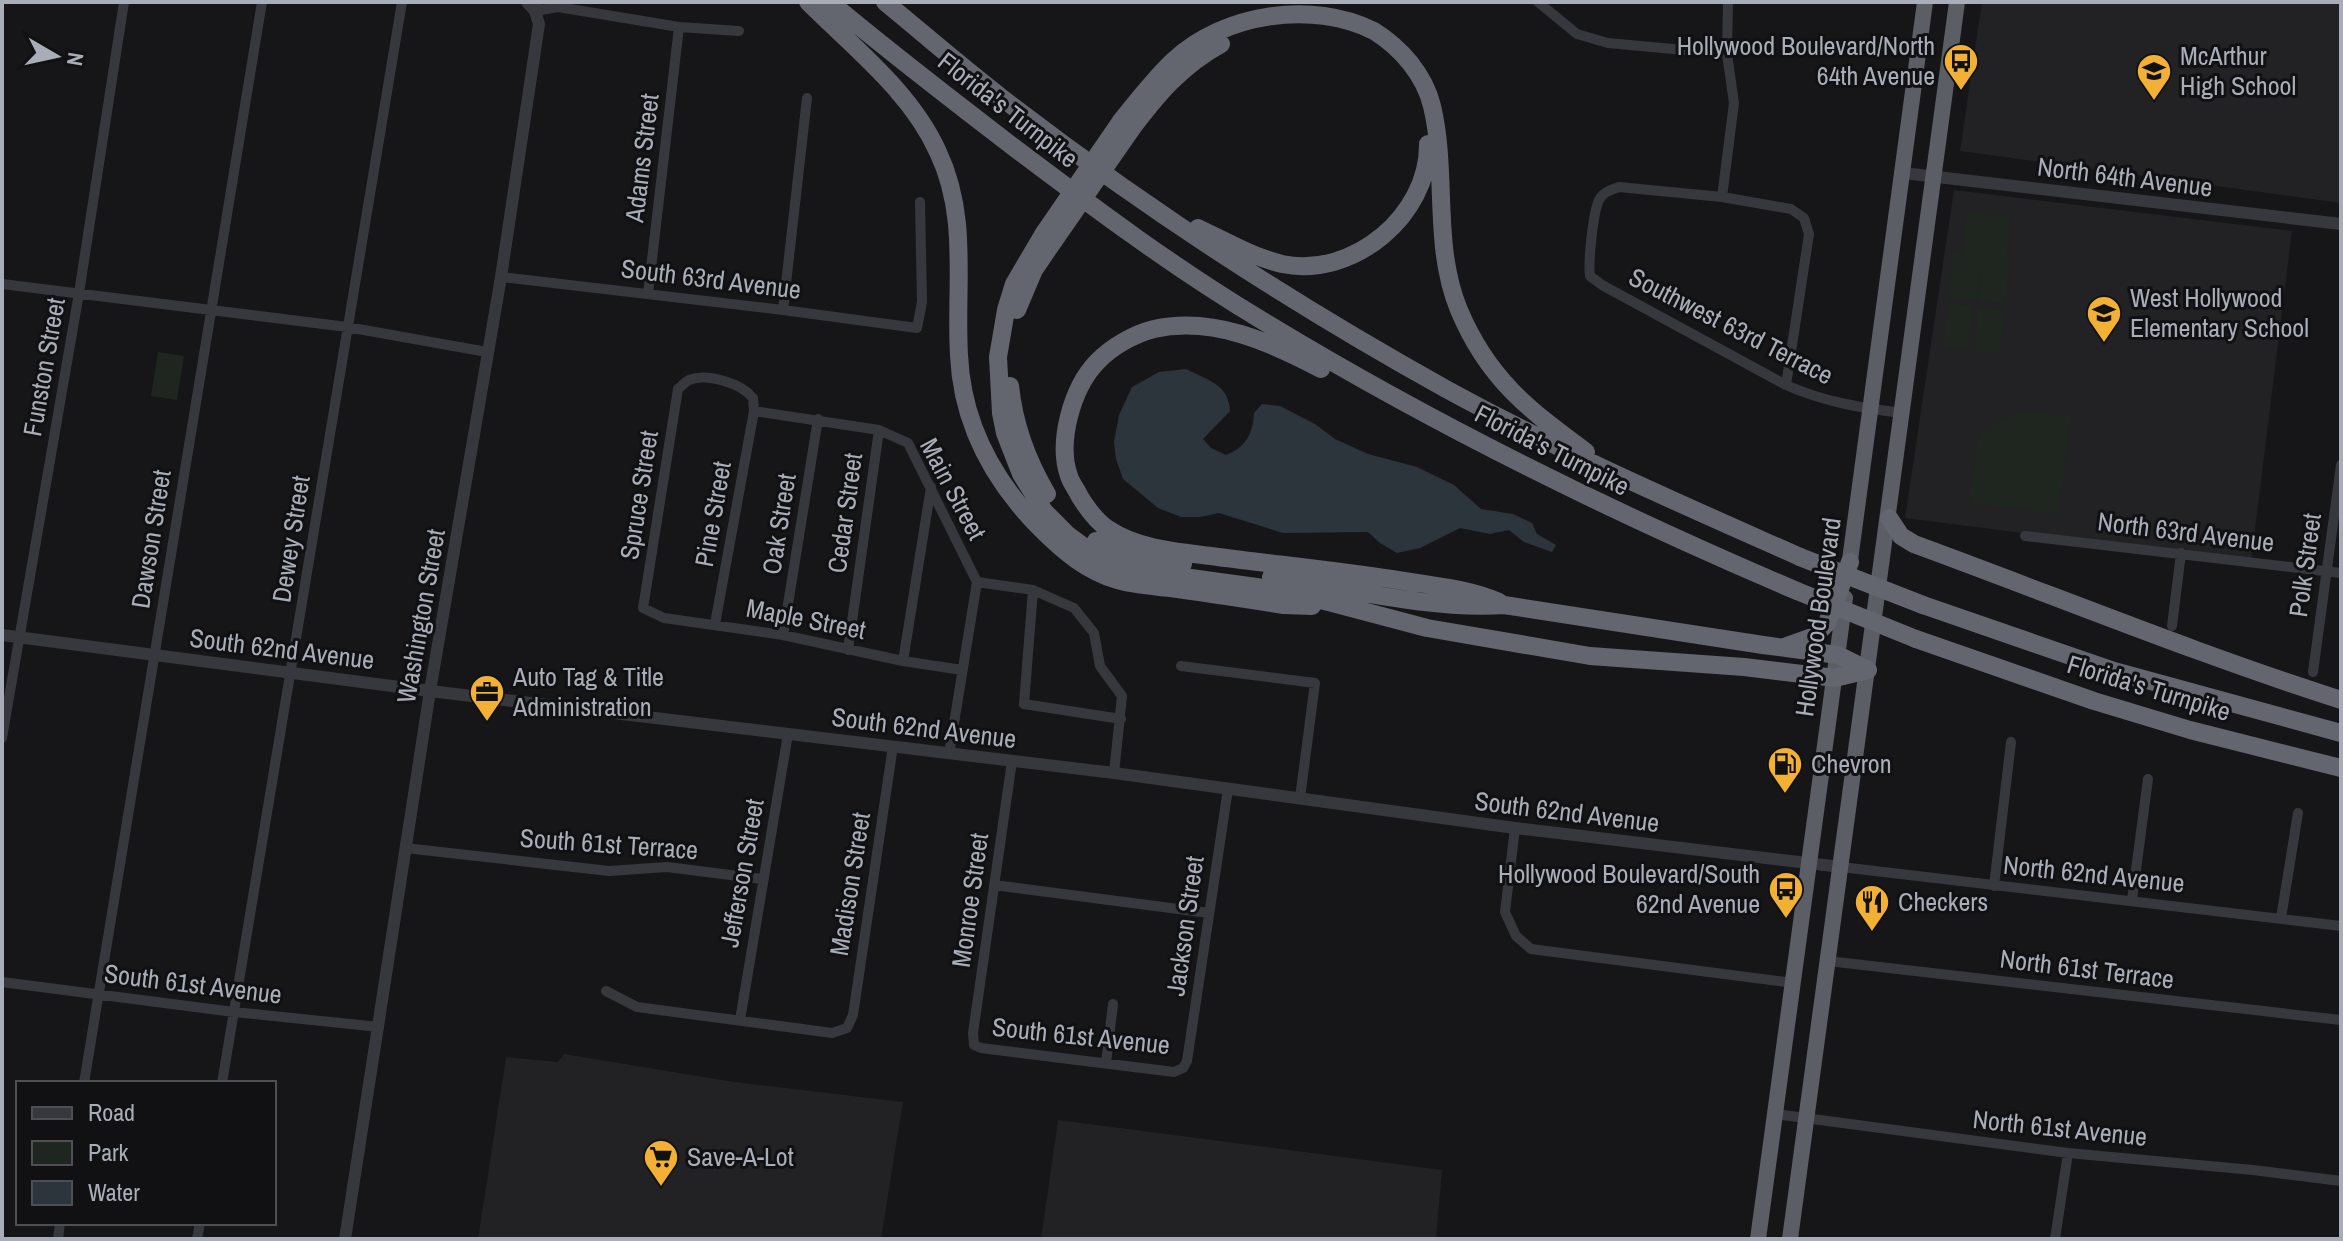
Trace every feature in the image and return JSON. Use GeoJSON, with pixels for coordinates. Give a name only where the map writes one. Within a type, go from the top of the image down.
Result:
{"type":"FeatureCollection","features":[{"type":"Feature","properties":{"kind":"highway"},"geometry":{"type":"LineString","coordinates":[[808,2],[894,87],[920,119],[939,152],[955,198],[960,244],[959,355],[963,393],[976,435],[995,474],[1018,506],[1058,546],[1087,568],[1118,581],[1284,605],[1338,607]]}},
{"type":"Feature","properties":{"kind":"highway","name":"Florida's Turnpike"},"geometry":{"type":"LineString","coordinates":[[830,2],[1107,218],[1255,316],[1361,380],[1570,490],[1683,543],[1916,639],[2094,701],[2190,730],[2341,768]]}},
{"type":"Feature","properties":{"kind":"highway","name":"Florida's Turnpike"},"geometry":{"type":"LineString","coordinates":[[885,2],[1002,98],[1151,207],[1270,286],[1372,348],[1558,448],[1800,557],[1923,605],[2114,671],[2341,733]]}},
{"type":"Feature","properties":{"kind":"highway","name":"Hollywood Boulevard"},"geometry":{"type":"LineString","coordinates":[[1758,1239],[1925,2]]}},
{"type":"Feature","properties":{"kind":"highway"},"geometry":{"type":"LineString","coordinates":[[1790,1239],[1957,2]]}},
{"type":"Feature","properties":{"kind":"highway"},"geometry":{"type":"LineString","coordinates":[[1617,476],[1531,411],[1500,380],[1476,347],[1458,306],[1444,253],[1436,138],[1431,104],[1418,74],[1405,55],[1384,37],[1360,21],[1330,12],[1303,9],[1272,12],[1243,20],[1213,33],[1175,59],[1048,237],[1026,259],[1010,297],[1001,334],[998,376],[1005,433],[1021,474],[1044,511],[1068,535],[1095,555],[1125,569],[1287,591],[1338,607],[1427,628],[1590,656],[1744,667],[1835,678],[1868,670]]}},
{"type":"Feature","properties":{"kind":"highway"},"geometry":{"type":"LineString","coordinates":[[1126,126],[1186,66],[1236,35],[1294,18],[1321,19],[1350,27],[1388,49],[1416,85],[1425,109],[1428,156],[1414,199],[1379,240],[1351,257],[1318,266],[1284,264],[1254,255],[1151,207]]}},
{"type":"Feature","properties":{"kind":"highway"},"geometry":{"type":"LineString","coordinates":[[1048,237],[1020,301],[1010,352],[1011,401],[1036,475],[1055,508],[1079,531],[1102,545],[1130,556],[1425,601],[1479,607],[1504,605],[1838,655],[1868,670]]}},
{"type":"Feature","properties":{"kind":"highway"},"geometry":{"type":"LineString","coordinates":[[1447,426],[1366,393],[1303,359],[1246,334],[1180,326],[1151,330],[1123,342],[1095,363],[1079,389],[1064,446],[1069,476],[1085,505],[1105,528],[1131,542],[1193,554],[1436,586],[1480,594],[1504,605]]}},
{"type":"Feature","properties":{"kind":"highway"},"geometry":{"type":"LineString","coordinates":[[1889,518],[1901,536],[1914,544],[2152,634],[2341,700]]}},
{"type":"Feature","properties":{"kind":"highway"},"geometry":{"type":"LineString","coordinates":[[1781,648],[1815,636],[1827,623],[1850,562]]}},
{"type":"Feature","properties":{"kind":"street","name":"Funston Street"},"geometry":{"type":"LineString","coordinates":[[2,738],[79,293],[124,2]]}},
{"type":"Feature","properties":{"kind":"street","name":"Dawson Street"},"geometry":{"type":"LineString","coordinates":[[84,1081],[262,2]]}},
{"type":"Feature","properties":{"kind":"street","name":"Dewey Street"},"geometry":{"type":"LineString","coordinates":[[222,1081],[402,2]]}},
{"type":"Feature","properties":{"kind":"street"},"geometry":{"type":"LineString","coordinates":[[1538,2],[1577,34],[1608,43],[1727,54]]}},
{"type":"Feature","properties":{"kind":"street"},"geometry":{"type":"LineString","coordinates":[[1728,2],[1727,54],[1734,103],[1722,197],[1791,209],[1804,218],[1809,234],[1786,385]]}},
{"type":"Feature","properties":{"kind":"street"},"geometry":{"type":"LineString","coordinates":[[533,5],[679,27],[739,31]]}},
{"type":"Feature","properties":{"kind":"street","name":"Washington Street"},"geometry":{"type":"LineString","coordinates":[[345,1239],[430,691],[501,277],[539,24],[533,5]]}},
{"type":"Feature","properties":{"kind":"street","name":"Adams Street"},"geometry":{"type":"LineString","coordinates":[[648,294],[679,27]]}},
{"type":"Feature","properties":{"kind":"street"},"geometry":{"type":"LineString","coordinates":[[783,310],[807,98]]}},
{"type":"Feature","properties":{"kind":"street","name":"North 64th Avenue"},"geometry":{"type":"LineString","coordinates":[[1903,173],[2341,224]]}},
{"type":"Feature","properties":{"kind":"street","name":"Southwest 63rd Terrace"},"geometry":{"type":"LineString","coordinates":[[1722,197],[1619,187],[1605,192],[1598,202],[1588,265],[1590,276],[1786,385],[1828,401],[1902,413]]}},
{"type":"Feature","properties":{"kind":"street","name":"South 63rd Avenue"},"geometry":{"type":"LineString","coordinates":[[501,277],[917,328],[922,302],[920,202]]}},
{"type":"Feature","properties":{"kind":"street"},"geometry":{"type":"LineString","coordinates":[[2,284],[347,327],[487,352]]}},
{"type":"Feature","properties":{"kind":"street","name":"Spruce Street"},"geometry":{"type":"LineString","coordinates":[[643,608],[678,389],[690,379],[723,380],[739,385],[748,392],[753,398],[754,411]]}},
{"type":"Feature","properties":{"kind":"street","name":"Main Street"},"geometry":{"type":"LineString","coordinates":[[754,411],[879,430],[908,443],[977,582],[949,754]]}},
{"type":"Feature","properties":{"kind":"street","name":"Pine Street"},"geometry":{"type":"LineString","coordinates":[[715,624],[754,411]]}},
{"type":"Feature","properties":{"kind":"street","name":"Oak Street"},"geometry":{"type":"LineString","coordinates":[[783,635],[818,419]]}},
{"type":"Feature","properties":{"kind":"street","name":"Cedar Street"},"geometry":{"type":"LineString","coordinates":[[848,650],[879,430]]}},
{"type":"Feature","properties":{"kind":"street","name":"Polk Street"},"geometry":{"type":"LineString","coordinates":[[2313,672],[2341,465]]}},
{"type":"Feature","properties":{"kind":"street"},"geometry":{"type":"LineString","coordinates":[[903,661],[931,487]]}},
{"type":"Feature","properties":{"kind":"street","name":"North 63rd Avenue"},"geometry":{"type":"LineString","coordinates":[[2025,536],[2341,573]]}},
{"type":"Feature","properties":{"kind":"street"},"geometry":{"type":"LineString","coordinates":[[2172,626],[2181,553]]}},
{"type":"Feature","properties":{"kind":"street"},"geometry":{"type":"LineString","coordinates":[[977,582],[1033,590],[1074,608],[1094,633],[1100,666],[1122,696],[1114,773]]}},
{"type":"Feature","properties":{"kind":"street"},"geometry":{"type":"LineString","coordinates":[[1033,590],[1024,704],[1121,719]]}},
{"type":"Feature","properties":{"kind":"street","name":"Maple Street"},"geometry":{"type":"LineString","coordinates":[[643,608],[664,618],[783,635],[903,661],[962,670]]}},
{"type":"Feature","properties":{"kind":"street","name":"South 62nd Avenue"},"geometry":{"type":"LineString","coordinates":[[2,635],[1841,867]]}},
{"type":"Feature","properties":{"kind":"street"},"geometry":{"type":"LineString","coordinates":[[1181,666],[1315,683],[1300,798]]}},
{"type":"Feature","properties":{"kind":"street","name":"Jefferson Street"},"geometry":{"type":"LineString","coordinates":[[740,1020],[788,734]]}},
{"type":"Feature","properties":{"kind":"street"},"geometry":{"type":"LineString","coordinates":[[1994,886],[2011,742]]}},
{"type":"Feature","properties":{"kind":"street","name":"Madison Street"},"geometry":{"type":"LineString","coordinates":[[740,1020],[832,1033],[847,1028],[853,1015],[893,746]]}},
{"type":"Feature","properties":{"kind":"street","name":"Monroe Street"},"geometry":{"type":"LineString","coordinates":[[974,1045],[973,1033],[1012,761]]}},
{"type":"Feature","properties":{"kind":"street"},"geometry":{"type":"LineString","coordinates":[[2132,900],[2148,779]]}},
{"type":"Feature","properties":{"kind":"street","name":"Jackson Street"},"geometry":{"type":"LineString","coordinates":[[1183,1068],[1187,1061],[1228,789]]}},
{"type":"Feature","properties":{"kind":"street"},"geometry":{"type":"LineString","coordinates":[[2281,918],[2298,813]]}},
{"type":"Feature","properties":{"kind":"street"},"geometry":{"type":"LineString","coordinates":[[1515,828],[1505,912],[1516,936],[1531,949],[1793,983]]}},
{"type":"Feature","properties":{"kind":"street","name":"South 61st Terrace"},"geometry":{"type":"LineString","coordinates":[[405,848],[609,871],[667,867],[762,879]]}},
{"type":"Feature","properties":{"kind":"street","name":"North 62nd Avenue"},"geometry":{"type":"LineString","coordinates":[[1841,867],[2341,926]]}},
{"type":"Feature","properties":{"kind":"street"},"geometry":{"type":"LineString","coordinates":[[994,885],[1209,913]]}},
{"type":"Feature","properties":{"kind":"street","name":"North 61st Terrace"},"geometry":{"type":"LineString","coordinates":[[1828,961],[2341,1020]]}},
{"type":"Feature","properties":{"kind":"street","name":"South 61st Avenue"},"geometry":{"type":"LineString","coordinates":[[2,982],[379,1027]]}},
{"type":"Feature","properties":{"kind":"street"},"geometry":{"type":"LineString","coordinates":[[606,991],[637,1007],[740,1020]]}},
{"type":"Feature","properties":{"kind":"street"},"geometry":{"type":"LineString","coordinates":[[1106,1063],[1113,1004]]}},
{"type":"Feature","properties":{"kind":"street","name":"South 61st Avenue"},"geometry":{"type":"LineString","coordinates":[[974,1045],[1174,1072],[1183,1068]]}},
{"type":"Feature","properties":{"kind":"street","name":"North 61st Avenue"},"geometry":{"type":"LineString","coordinates":[[1775,1114],[2068,1153],[2341,1181]]}},
{"type":"Feature","properties":{"kind":"street"},"geometry":{"type":"LineString","coordinates":[[2055,1239],[2068,1153]]}},
{"type":"Feature","properties":{"kind":"shaded area","name":"McArthur High School"},"geometry":{"type":"Polygon","coordinates":[[[1982,2],[2341,2],[2341,203],[1960,151],[1982,2]]]}},
{"type":"Feature","properties":{"kind":"shaded area","name":"West Hollywood Elementary School"},"geometry":{"type":"Polygon","coordinates":[[[1954,190],[2292,231],[2251,562],[1905,518],[1954,190]]]}},
{"type":"Feature","properties":{"kind":"shaded area"},"geometry":{"type":"Polygon","coordinates":[[[564,1054],[734,1082],[903,1102],[881,1239],[478,1239],[506,1057],[558,1062],[564,1054]]]}},
{"type":"Feature","properties":{"kind":"shaded area"},"geometry":{"type":"Polygon","coordinates":[[[1058,1120],[1442,1170],[1436,1239],[1041,1239],[1058,1120]]]}},
{"type":"Feature","properties":{"kind":"green space"},"geometry":{"type":"Polygon","coordinates":[[[1967,212],[2011,217],[2005,304],[1978,301],[1983,255],[1976,301],[1948,298],[1953,253],[1962,253],[1967,212]]]}},
{"type":"Feature","properties":{"kind":"green space"},"geometry":{"type":"Polygon","coordinates":[[[1948,303],[1973,307],[1967,351],[1943,348],[1948,303]]]}},
{"type":"Feature","properties":{"kind":"green space"},"geometry":{"type":"Polygon","coordinates":[[[1979,307],[2005,310],[1999,354],[1974,351],[1979,307]]]}},
{"type":"Feature","properties":{"kind":"green space"},"geometry":{"type":"Polygon","coordinates":[[[158,352],[184,356],[177,400],[151,396],[158,352]]]}},
{"type":"Feature","properties":{"kind":"green space"},"geometry":{"type":"Polygon","coordinates":[[[2027,410],[2071,417],[2058,515],[1968,503],[1979,436],[2002,419],[2027,410]]]}},
{"type":"Feature","properties":{"kind":"water"},"geometry":{"type":"Polygon","coordinates":[[[1186,369],[1216,384],[1229,402],[1230,411],[1203,439],[1211,448],[1226,455],[1233,452],[1247,439],[1254,413],[1262,404],[1280,406],[1315,424],[1335,439],[1368,454],[1417,467],[1454,485],[1481,509],[1513,514],[1532,523],[1537,534],[1556,545],[1552,552],[1524,542],[1509,530],[1490,534],[1460,528],[1420,548],[1397,553],[1368,532],[1283,533],[1219,513],[1181,517],[1158,508],[1123,479],[1114,442],[1119,415],[1132,387],[1159,372],[1186,369]]]}},
{"type":"Feature","properties":{"kind":"place","name":"Hollywood Boulevard/North 64th Avenue"},"geometry":{"type":"Point","coordinates":[1961,92]}},
{"type":"Feature","properties":{"kind":"place","name":"McArthur High School"},"geometry":{"type":"Point","coordinates":[2154,102]}},
{"type":"Feature","properties":{"kind":"place","name":"West Hollywood Elementary School"},"geometry":{"type":"Point","coordinates":[2104,344]}},
{"type":"Feature","properties":{"kind":"place","name":"Auto Tag & Title Administration"},"geometry":{"type":"Point","coordinates":[487,723]}},
{"type":"Feature","properties":{"kind":"place","name":"Chevron"},"geometry":{"type":"Point","coordinates":[1785,795]}},
{"type":"Feature","properties":{"kind":"place","name":"Hollywood Boulevard/South 62nd Avenue"},"geometry":{"type":"Point","coordinates":[1786,920]}},
{"type":"Feature","properties":{"kind":"place","name":"Checkers"},"geometry":{"type":"Point","coordinates":[1872,933]}},
{"type":"Feature","properties":{"kind":"place","name":"Save-A-Lot"},"geometry":{"type":"Point","coordinates":[661,1188]}}]}
